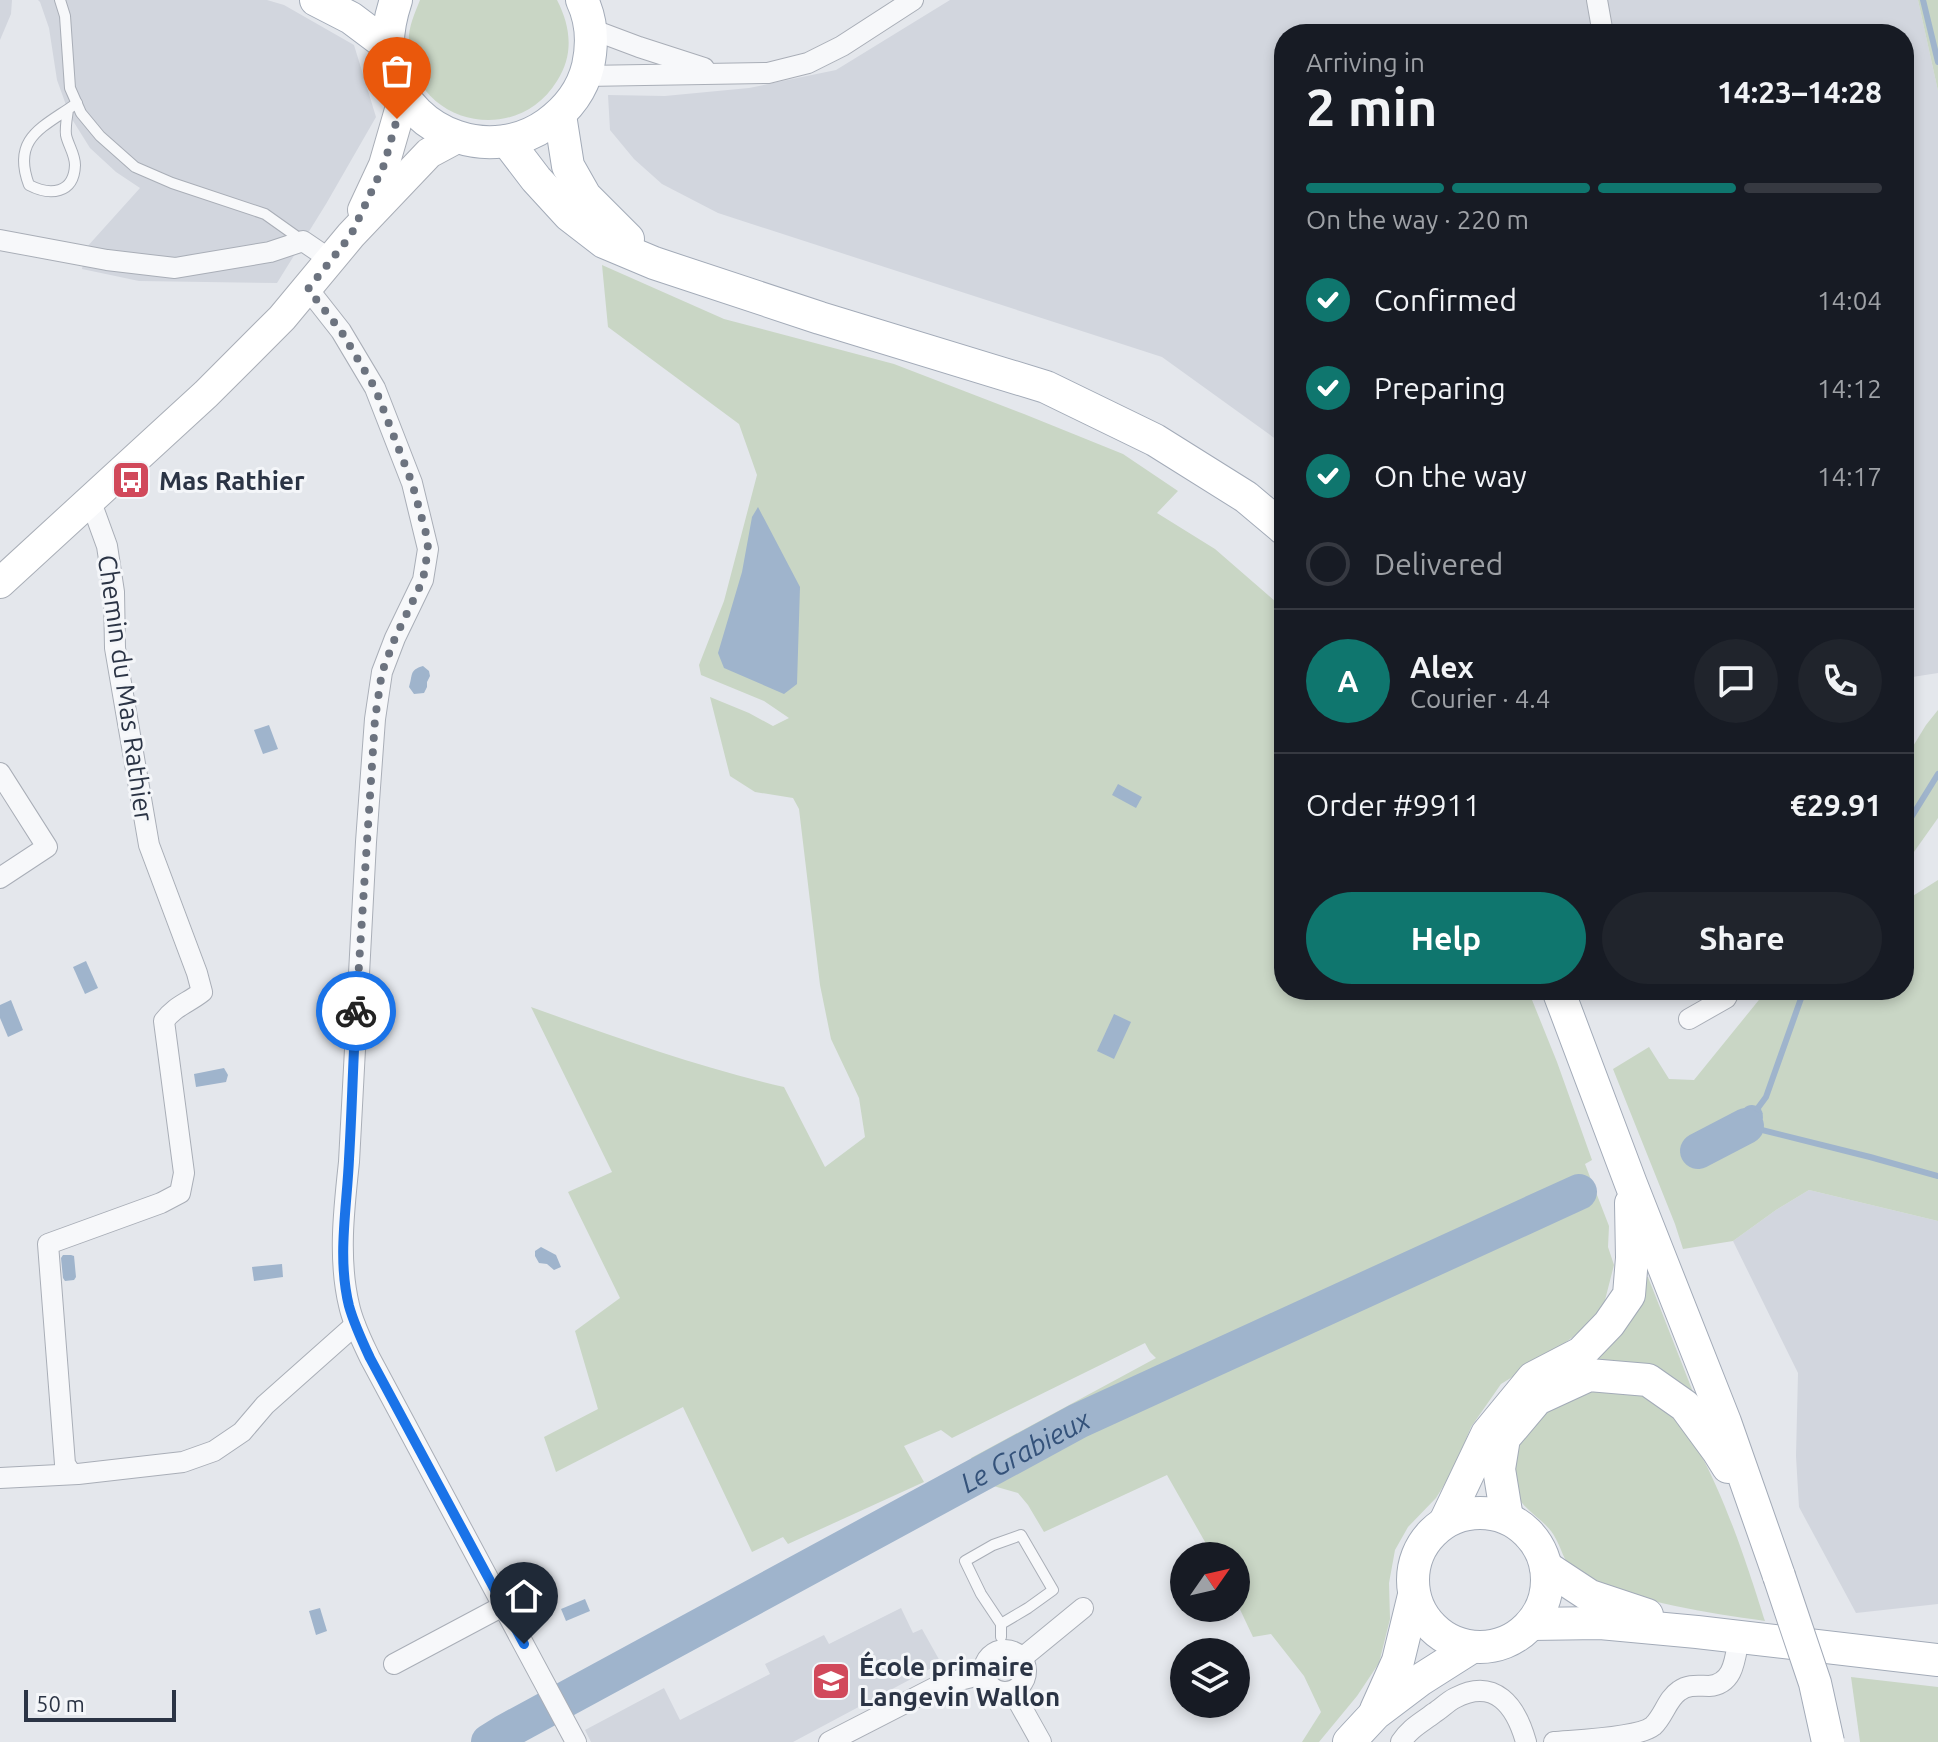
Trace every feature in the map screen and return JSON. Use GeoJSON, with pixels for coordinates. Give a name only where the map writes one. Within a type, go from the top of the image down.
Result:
{"type":"FeatureCollection","features":[{"type":"Feature","properties":{"kind":"main road"},"geometry":{"type":"LineString","coordinates":[[316,0],[351,18],[387,45]]}},
{"type":"Feature","properties":{"kind":"main road"},"geometry":{"type":"LineString","coordinates":[[396,0],[389,21],[387,45],[392,72],[404,96],[418,114],[436,128],[457,138],[482,143],[507,141],[536,132],[560,115],[578,91],[591,53],[586,14]]}},
{"type":"Feature","properties":{"kind":"main road"},"geometry":{"type":"LineString","coordinates":[[351,235],[384,165],[404,96]]}},
{"type":"Feature","properties":{"kind":"main road"},"geometry":{"type":"LineString","coordinates":[[560,115],[568,166],[585,196],[654,263]]}},
{"type":"Feature","properties":{"kind":"main road"},"geometry":{"type":"LineString","coordinates":[[0,583],[206,394],[282,318],[351,235],[429,153],[457,138]]}},
{"type":"Feature","properties":{"kind":"main road"},"geometry":{"type":"LineString","coordinates":[[507,141],[569,215],[604,242],[654,263],[820,318],[1046,387],[1155,440],[1246,497],[1274,521]]}},
{"type":"Feature","properties":{"kind":"main road"},"geometry":{"type":"LineString","coordinates":[[1562,1000],[1725,1422],[1815,1683],[1828,1742]]}},
{"type":"Feature","properties":{"kind":"main road"},"geometry":{"type":"LineString","coordinates":[[1445,1522],[1487,1434],[1496,1422],[1533,1378],[1581,1353],[1609,1324],[1629,1295],[1631,1184]]}},
{"type":"Feature","properties":{"kind":"main road"},"geometry":{"type":"LineString","coordinates":[[1507,1518],[1499,1469],[1504,1438],[1537,1399],[1589,1375],[1648,1380],[1685,1406],[1718,1451],[1759,1517]]}},
{"type":"Feature","properties":{"kind":"main road"},"geometry":{"type":"LineString","coordinates":[[1486,1513],[1507,1518],[1525,1530],[1538,1547],[1546,1567],[1547,1587],[1542,1607],[1531,1624],[1515,1638],[1494,1646],[1472,1647],[1452,1642],[1435,1631],[1422,1615],[1414,1595],[1412,1574],[1417,1553],[1429,1535],[1445,1522],[1465,1514],[1486,1513]]}},
{"type":"Feature","properties":{"kind":"main road"},"geometry":{"type":"LineString","coordinates":[[1546,1567],[1590,1596],[1697,1632]]}},
{"type":"Feature","properties":{"kind":"main road"},"geometry":{"type":"LineString","coordinates":[[1375,1714],[1398,1661],[1414,1595]]}},
{"type":"Feature","properties":{"kind":"main road"},"geometry":{"type":"LineString","coordinates":[[1531,1624],[1600,1623],[1938,1660]]}},
{"type":"Feature","properties":{"kind":"main road"},"geometry":{"type":"LineString","coordinates":[[1349,1742],[1375,1714],[1420,1680],[1472,1647]]}},
{"type":"Feature","properties":{"kind":"street"},"geometry":{"type":"LineString","coordinates":[[585,76],[768,73],[808,63],[842,46],[913,0]]}},
{"type":"Feature","properties":{"kind":"street"},"geometry":{"type":"LineString","coordinates":[[1597,0],[1601,24]]}},
{"type":"Feature","properties":{"kind":"street"},"geometry":{"type":"LineString","coordinates":[[586,14],[639,47],[719,73]]}},
{"type":"Feature","properties":{"kind":"street"},"geometry":{"type":"LineString","coordinates":[[0,240],[107,260],[175,268],[270,252],[303,241],[331,260]]}},
{"type":"Feature","properties":{"kind":"street"},"geometry":{"type":"LineString","coordinates":[[308,289],[341,331],[375,388],[412,483],[428,549],[423,580],[382,672],[375,719],[344,1214],[348,1304],[370,1358],[540,1674],[568,1735]]}},
{"type":"Feature","properties":{"kind":"street","name":"Chemin du Mas Rathier"},"geometry":{"type":"LineString","coordinates":[[71,1473],[65,1464],[48,1244],[161,1203],[180,1193],[184,1173],[164,1021],[172,1010],[202,992],[149,845],[115,648],[114,592],[107,546],[91,502]]}},
{"type":"Feature","properties":{"kind":"street"},"geometry":{"type":"LineString","coordinates":[[0,773],[47,847],[0,878]]}},
{"type":"Feature","properties":{"kind":"street"},"geometry":{"type":"LineString","coordinates":[[1689,1019],[1722,1000]]}},
{"type":"Feature","properties":{"kind":"street"},"geometry":{"type":"LineString","coordinates":[[0,1478],[78,1474],[183,1462],[214,1451],[242,1432],[265,1405],[355,1325]]}},
{"type":"Feature","properties":{"kind":"street"},"geometry":{"type":"LineString","coordinates":[[394,1664],[503,1606]]}},
{"type":"Feature","properties":{"kind":"street"},"geometry":{"type":"LineString","coordinates":[[1022,1658],[1083,1608]]}},
{"type":"Feature","properties":{"kind":"street"},"geometry":{"type":"LineString","coordinates":[[1002,1637],[1022,1658],[1026,1665],[1025,1681],[1020,1688],[1003,1693],[987,1683],[983,1674],[984,1665],[1002,1637]]}},
{"type":"Feature","properties":{"kind":"street"},"geometry":{"type":"LineString","coordinates":[[1554,1742],[1603,1740],[1636,1733],[1661,1722],[1669,1701],[1678,1691],[1689,1686],[1712,1686],[1732,1673],[1739,1637]]}},
{"type":"Feature","properties":{"kind":"street"},"geometry":{"type":"LineString","coordinates":[[829,1742],[940,1685],[983,1674]]}},
{"type":"Feature","properties":{"kind":"street"},"geometry":{"type":"LineString","coordinates":[[1401,1742],[1408,1731],[1455,1698],[1476,1691],[1501,1697],[1510,1706],[1520,1721],[1526,1742]]}},
{"type":"Feature","properties":{"kind":"street"},"geometry":{"type":"LineString","coordinates":[[1013,1692],[1041,1742]]}},
{"type":"Feature","properties":{"kind":"lane"},"geometry":{"type":"LineString","coordinates":[[60,0],[65,16],[72,106],[66,134],[75,165],[65,188],[55,193],[40,191],[29,185],[23,169],[27,146],[34,133],[72,106]]}},
{"type":"Feature","properties":{"kind":"lane"},"geometry":{"type":"LineString","coordinates":[[72,106],[135,167],[172,183],[265,214],[303,241]]}},
{"type":"Feature","properties":{"kind":"lane"},"geometry":{"type":"LineString","coordinates":[[1021,1535],[1053,1590],[1028,1608],[1002,1637],[965,1561],[993,1545],[1021,1535]]}},
{"type":"Feature","properties":{"kind":"shaded area"},"geometry":{"type":"Polygon","coordinates":[[[0,0],[12,0],[11,14],[0,40],[0,0]]]}},
{"type":"Feature","properties":{"kind":"shaded area"},"geometry":{"type":"Polygon","coordinates":[[[38,0],[267,0],[284,5],[354,45],[376,117],[277,283],[139,281],[82,269],[86,248],[140,188],[116,172],[90,148],[70,116],[57,80],[49,28],[38,0]]]}},
{"type":"Feature","properties":{"kind":"shaded area"},"geometry":{"type":"Polygon","coordinates":[[[950,0],[1918,0],[1938,91],[1938,673],[1914,677],[1914,24],[1274,24],[1274,438],[1162,357],[718,213],[662,184],[634,159],[610,130],[608,95],[665,96],[749,88],[836,70],[950,0]]]}},
{"type":"Feature","properties":{"kind":"shaded area"},"geometry":{"type":"Polygon","coordinates":[[[1809,1190],[1938,1221],[1938,1604],[1856,1613],[1799,1507],[1796,1456],[1798,1373],[1733,1241],[1809,1190]]]}},
{"type":"Feature","properties":{"kind":"shaded area","name":"École primaire Langevin Wallon"},"geometry":{"type":"Polygon","coordinates":[[[901,1608],[913,1633],[922,1629],[941,1663],[793,1742],[591,1742],[585,1730],[664,1688],[680,1720],[770,1674],[765,1664],[824,1635],[829,1644],[901,1608]]]}},
{"type":"Feature","properties":{"kind":"green space"},"geometry":{"type":"Polygon","coordinates":[[[420,0],[557,0],[569,41],[566,61],[557,81],[539,102],[518,114],[494,120],[470,118],[448,109],[429,94],[415,74],[409,35],[420,0]]]}},
{"type":"Feature","properties":{"kind":"green space"},"geometry":{"type":"Polygon","coordinates":[[[1918,0],[1938,0],[1938,91],[1918,0]]]}},
{"type":"Feature","properties":{"kind":"green space"},"geometry":{"type":"Polygon","coordinates":[[[602,265],[724,319],[894,364],[1024,414],[1123,454],[1178,491],[1157,513],[1215,549],[1274,600],[1274,1000],[1532,1000],[1592,1160],[1585,1164],[1609,1226],[1608,1247],[1614,1265],[1604,1304],[1585,1328],[1501,1384],[1471,1427],[1454,1469],[1436,1498],[1408,1527],[1395,1550],[1389,1583],[1390,1619],[1379,1663],[1357,1696],[1319,1742],[1302,1742],[1321,1712],[1304,1676],[1271,1634],[1253,1637],[1246,1622],[1250,1622],[1250,1542],[1205,1542],[1167,1475],[1044,1532],[1018,1493],[990,1485],[971,1458],[1156,1358],[1145,1343],[952,1438],[941,1430],[904,1446],[924,1482],[788,1544],[783,1537],[752,1552],[683,1407],[556,1472],[544,1437],[598,1409],[575,1331],[620,1298],[568,1192],[612,1172],[531,1007],[688,1061],[784,1087],[825,1167],[865,1137],[859,1098],[831,1039],[820,985],[799,809],[793,798],[755,792],[730,776],[710,697],[773,726],[789,718],[764,701],[701,675],[699,665],[724,601],[757,475],[739,424],[608,327],[602,265]]]}},
{"type":"Feature","properties":{"kind":"green space"},"geometry":{"type":"Polygon","coordinates":[[[1938,710],[1938,818],[1914,852],[1914,745],[1938,710]]]}},
{"type":"Feature","properties":{"kind":"green space"},"geometry":{"type":"Polygon","coordinates":[[[1938,880],[1938,1221],[1809,1190],[1733,1241],[1683,1249],[1613,1069],[1649,1047],[1669,1079],[1694,1080],[1759,1000],[1914,1000],[1914,895],[1938,880]]]}},
{"type":"Feature","properties":{"kind":"green space"},"geometry":{"type":"Polygon","coordinates":[[[1645,1277],[1648,1277],[1692,1393],[1640,1365],[1600,1360],[1597,1357],[1622,1334],[1632,1318],[1645,1277]]]}},
{"type":"Feature","properties":{"kind":"green space"},"geometry":{"type":"Polygon","coordinates":[[[1578,1389],[1638,1393],[1657,1401],[1675,1416],[1692,1439],[1723,1501],[1765,1621],[1674,1606],[1630,1594],[1587,1577],[1567,1562],[1551,1531],[1517,1495],[1515,1455],[1519,1442],[1533,1421],[1578,1389]]]}},
{"type":"Feature","properties":{"kind":"green space"},"geometry":{"type":"Polygon","coordinates":[[[1851,1677],[1938,1687],[1938,1742],[1860,1742],[1851,1677]]]}},
{"type":"Feature","properties":{"kind":"water"},"geometry":{"type":"Polygon","coordinates":[[[758,507],[800,587],[797,684],[784,694],[724,668],[718,653],[742,572],[752,517],[758,507]]]}},
{"type":"Feature","properties":{"kind":"water"},"geometry":{"type":"Polygon","coordinates":[[[423,666],[430,676],[427,687],[424,693],[414,694],[409,687],[412,674],[423,666]]]}},
{"type":"Feature","properties":{"kind":"water"},"geometry":{"type":"Polygon","coordinates":[[[269,725],[278,749],[263,754],[254,730],[269,725]]]}},
{"type":"Feature","properties":{"kind":"water"},"geometry":{"type":"Polygon","coordinates":[[[1118,784],[1142,797],[1136,808],[1112,795],[1118,784]]]}},
{"type":"Feature","properties":{"kind":"water"},"geometry":{"type":"Polygon","coordinates":[[[86,961],[98,988],[85,994],[73,967],[86,961]]]}},
{"type":"Feature","properties":{"kind":"water"},"geometry":{"type":"Polygon","coordinates":[[[11,1000],[23,1030],[8,1037],[0,1018],[0,1005],[11,1000]]]}},
{"type":"Feature","properties":{"kind":"water"},"geometry":{"type":"Polygon","coordinates":[[[1114,1014],[1131,1022],[1114,1059],[1097,1051],[1114,1014]]]}},
{"type":"Feature","properties":{"kind":"water"},"geometry":{"type":"Polygon","coordinates":[[[224,1068],[228,1075],[226,1082],[196,1087],[194,1074],[224,1068]]]}},
{"type":"Feature","properties":{"kind":"water"},"geometry":{"type":"Polygon","coordinates":[[[541,1247],[556,1255],[561,1267],[554,1270],[547,1264],[539,1263],[535,1251],[541,1247]]]}},
{"type":"Feature","properties":{"kind":"water"},"geometry":{"type":"Polygon","coordinates":[[[63,1255],[74,1256],[74,1280],[65,1281],[63,1278],[63,1255]]]}},
{"type":"Feature","properties":{"kind":"water"},"geometry":{"type":"Polygon","coordinates":[[[282,1264],[283,1277],[254,1281],[252,1267],[282,1264]]]}},
{"type":"Feature","properties":{"kind":"water"},"geometry":{"type":"Polygon","coordinates":[[[585,1599],[590,1611],[566,1621],[561,1609],[585,1599]]]}},
{"type":"Feature","properties":{"kind":"water"},"geometry":{"type":"Polygon","coordinates":[[[320,1608],[327,1631],[316,1635],[309,1611],[320,1608]]]}},
{"type":"Feature","properties":{"kind":"waterway"},"geometry":{"type":"LineString","coordinates":[[1923,0],[1938,62]]}},
{"type":"Feature","properties":{"kind":"waterway"},"geometry":{"type":"LineString","coordinates":[[1914,813],[1938,774]]}},
{"type":"Feature","properties":{"kind":"waterway"},"geometry":{"type":"LineString","coordinates":[[1752,1116],[1766,1097],[1800,1000]]}},
{"type":"Feature","properties":{"kind":"waterway"},"geometry":{"type":"LineString","coordinates":[[1746,1126],[1752,1116]]}},
{"type":"Feature","properties":{"kind":"waterway"},"geometry":{"type":"LineString","coordinates":[[1746,1126],[1938,1176]]}},
{"type":"Feature","properties":{"kind":"waterway","name":"Le Grabieux"},"geometry":{"type":"LineString","coordinates":[[1698,1151],[1746,1126]]}},
{"type":"Feature","properties":{"kind":"waterway","name":"Le Grabieux"},"geometry":{"type":"LineString","coordinates":[[489,1742],[1078,1421],[1579,1192]]}},
{"type":"Feature","properties":{"kind":"way so far"},"geometry":{"type":"LineString","coordinates":[[356,1011],[375,719],[382,672],[423,580],[428,549],[412,483],[375,388],[341,331],[308,289],[351,235],[384,165],[397,119]]}},
{"type":"Feature","properties":{"kind":"place","name":"Mas Rathier"},"geometry":{"type":"Point","coordinates":[131,480]}},
{"type":"Feature","properties":{"kind":"place","name":"École primaire Langevin Wallon"},"geometry":{"type":"Point","coordinates":[831,1681]}},
{"type":"Feature","properties":{"kind":"route"},"geometry":{"type":"LineString","coordinates":[[356,1011],[344,1214],[348,1304],[370,1358],[524,1644]]}}]}
